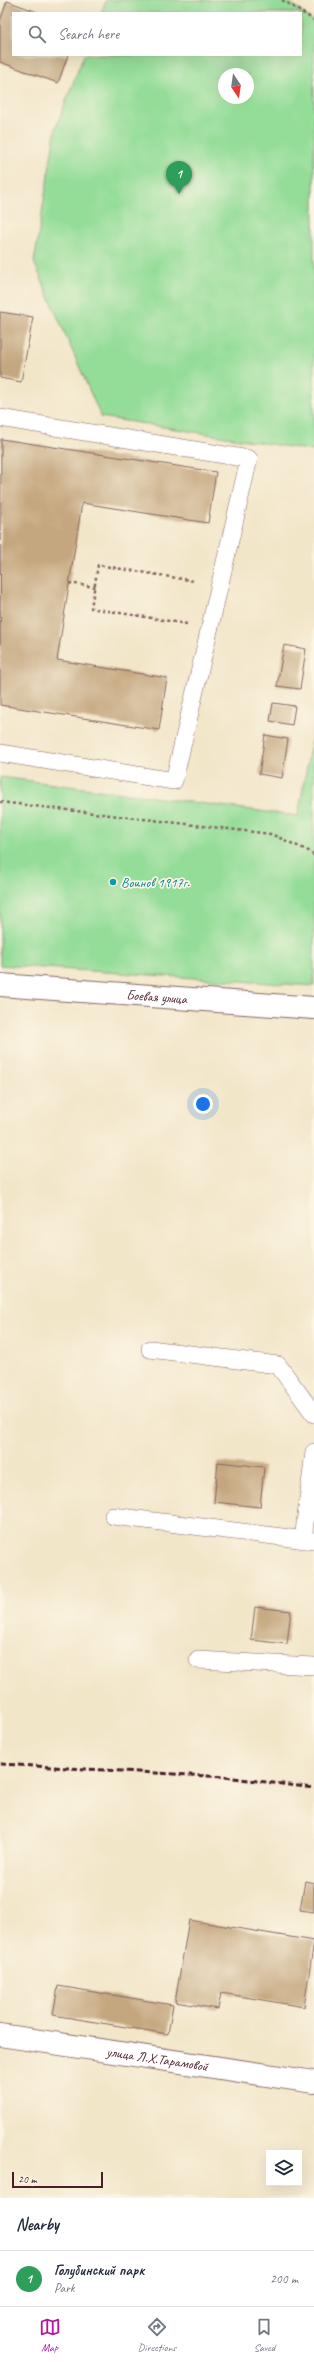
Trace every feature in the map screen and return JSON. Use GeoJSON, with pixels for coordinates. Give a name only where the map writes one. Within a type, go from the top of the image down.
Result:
{"type":"FeatureCollection","features":[{"type":"Feature","properties":{"kind":"street","name":"Боевая улица"},"geometry":{"type":"LineString","coordinates":[[0,985],[314,1008]]}},
{"type":"Feature","properties":{"kind":"street","name":"улица Л.Х.Тарамовой"},"geometry":{"type":"LineString","coordinates":[[0,2035],[314,2082]]}},
{"type":"Feature","properties":{"kind":"lane"},"geometry":{"type":"LineString","coordinates":[[0,418],[249,459],[174,781],[0,753]]}},
{"type":"Feature","properties":{"kind":"lane"},"geometry":{"type":"LineString","coordinates":[[150,1349],[278,1365],[314,1414]]}},
{"type":"Feature","properties":{"kind":"lane"},"geometry":{"type":"LineString","coordinates":[[113,1516],[308,1540],[314,1452]]}},
{"type":"Feature","properties":{"kind":"lane"},"geometry":{"type":"LineString","coordinates":[[198,1660],[314,1665]]}},
{"type":"Feature","properties":{"kind":"path"},"geometry":{"type":"LineString","coordinates":[[282,0],[301,12]]}},
{"type":"Feature","properties":{"kind":"path"},"geometry":{"type":"LineString","coordinates":[[302,12],[314,20]]}},
{"type":"Feature","properties":{"kind":"path"},"geometry":{"type":"LineString","coordinates":[[210,628],[92,608],[98,565],[220,585]]}},
{"type":"Feature","properties":{"kind":"path"},"geometry":{"type":"LineString","coordinates":[[69,583],[95,587]]}},
{"type":"Feature","properties":{"kind":"path"},"geometry":{"type":"LineString","coordinates":[[0,802],[271,834],[311,852],[314,856]]}},
{"type":"Feature","properties":{"kind":"green space"},"geometry":{"type":"Polygon","coordinates":[[[106,0],[287,0],[302,12],[101,12],[106,0]]]}},
{"type":"Feature","properties":{"kind":"green space"},"geometry":{"type":"Polygon","coordinates":[[[302,12],[314,22],[314,451],[101,417],[34,262],[56,127],[84,56],[302,56],[302,12]]]}},
{"type":"Feature","properties":{"kind":"green space"},"geometry":{"type":"Polygon","coordinates":[[[314,726],[314,986],[0,965],[0,777],[298,816],[314,726]]]}},
{"type":"Feature","properties":{"kind":"building"},"geometry":{"type":"Polygon","coordinates":[[[7,1],[37,12],[12,12],[12,56],[68,56],[58,83],[0,62],[0,21],[7,1]]]}},
{"type":"Feature","properties":{"kind":"building"},"geometry":{"type":"Polygon","coordinates":[[[0,312],[33,317],[21,382],[0,378],[0,312]]]}},
{"type":"Feature","properties":{"kind":"building"},"geometry":{"type":"Polygon","coordinates":[[[1,439],[216,472],[208,523],[82,503],[57,660],[167,678],[159,730],[0,705],[1,439]]]}},
{"type":"Feature","properties":{"kind":"building"},"geometry":{"type":"Polygon","coordinates":[[[284,645],[306,649],[300,689],[277,686],[284,645]]]}},
{"type":"Feature","properties":{"kind":"building"},"geometry":{"type":"Polygon","coordinates":[[[273,703],[295,706],[292,725],[270,721],[273,703]]]}},
{"type":"Feature","properties":{"kind":"building"},"geometry":{"type":"Polygon","coordinates":[[[265,735],[288,739],[282,778],[259,774],[265,735]]]}},
{"type":"Feature","properties":{"kind":"building"},"geometry":{"type":"Polygon","coordinates":[[[218,1462],[264,1467],[260,1507],[214,1502],[218,1462]]]}},
{"type":"Feature","properties":{"kind":"building"},"geometry":{"type":"Polygon","coordinates":[[[255,1607],[291,1611],[287,1644],[251,1640],[255,1607]]]}},
{"type":"Feature","properties":{"kind":"building"},"geometry":{"type":"Polygon","coordinates":[[[305,1881],[314,1883],[314,1912],[300,1910],[305,1881]]]}},
{"type":"Feature","properties":{"kind":"building"},"geometry":{"type":"Polygon","coordinates":[[[189,1920],[314,1941],[304,2007],[221,1993],[218,2009],[175,2002],[189,1920]]]}},
{"type":"Feature","properties":{"kind":"building"},"geometry":{"type":"Polygon","coordinates":[[[58,1986],[173,2005],[168,2034],[53,2015],[58,1986]]]}},
{"type":"Feature","properties":{"kind":"railway"},"geometry":{"type":"LineString","coordinates":[[0,1764],[225,1777],[314,1788]]}},
{"type":"Feature","properties":{"kind":"place","name":"Голубинский парк"},"geometry":{"type":"Point","coordinates":[179,194]}},
{"type":"Feature","properties":{"kind":"place","name":"Воинов 1917г."},"geometry":{"type":"Point","coordinates":[113,882]}}]}
